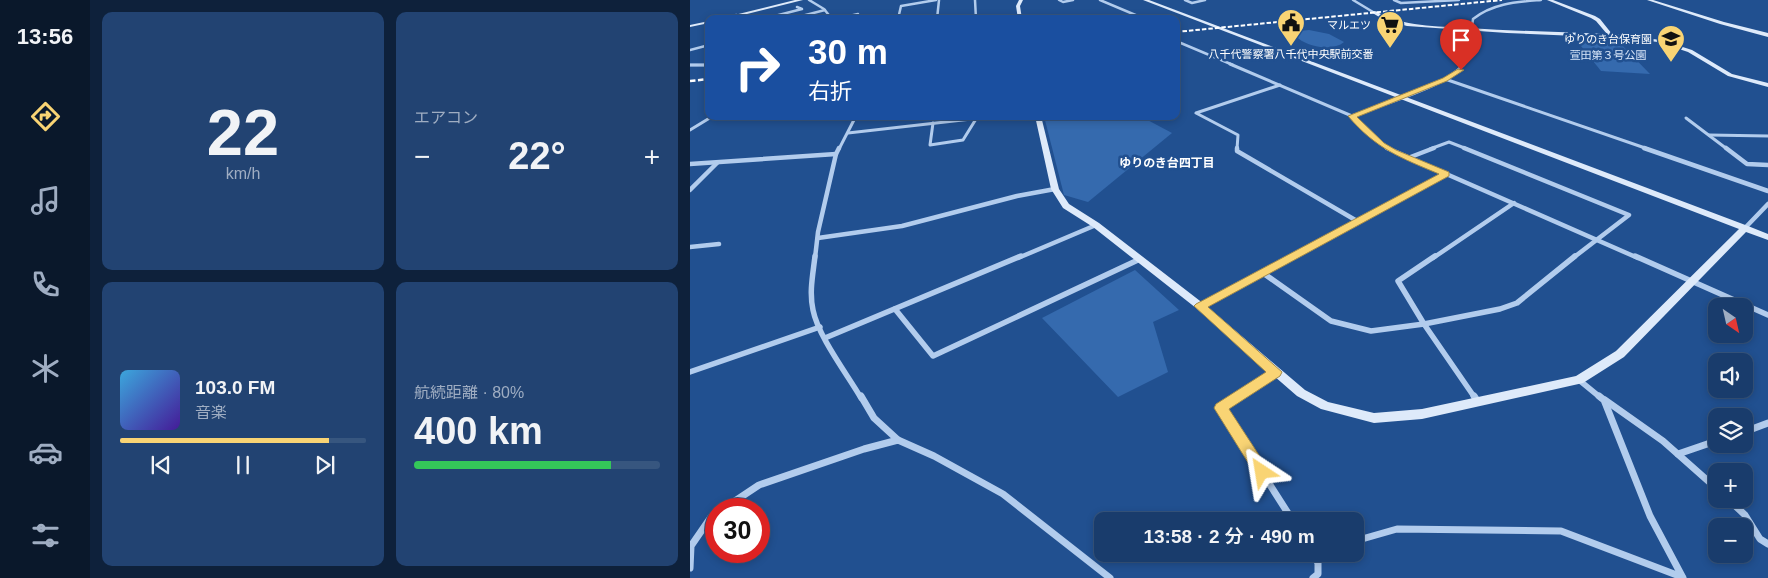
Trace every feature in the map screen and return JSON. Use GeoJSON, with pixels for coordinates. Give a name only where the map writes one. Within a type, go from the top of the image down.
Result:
{"type":"FeatureCollection","features":[{"type":"Feature","properties":{"kind":"street"},"geometry":{"type":"LineString","coordinates":[[736,15],[801,0]]}},
{"type":"Feature","properties":{"kind":"street"},"geometry":{"type":"LineString","coordinates":[[809,0],[825,10],[829,15]]}},
{"type":"Feature","properties":{"kind":"street"},"geometry":{"type":"LineString","coordinates":[[899,15],[902,6],[938,0],[937,15]]}},
{"type":"Feature","properties":{"kind":"street"},"geometry":{"type":"LineString","coordinates":[[975,0],[976,15]]}},
{"type":"Feature","properties":{"kind":"street"},"geometry":{"type":"LineString","coordinates":[[1019,15],[1018,6],[1021,0]]}},
{"type":"Feature","properties":{"kind":"street"},"geometry":{"type":"LineString","coordinates":[[1058,0],[1063,2],[1074,0]]}},
{"type":"Feature","properties":{"kind":"street"},"geometry":{"type":"LineString","coordinates":[[1100,0],[1136,15]]}},
{"type":"Feature","properties":{"kind":"street"},"geometry":{"type":"LineString","coordinates":[[1145,0],[1768,237]]}},
{"type":"Feature","properties":{"kind":"street"},"geometry":{"type":"LineString","coordinates":[[1184,0],[1192,3],[1205,0]]}},
{"type":"Feature","properties":{"kind":"street"},"geometry":{"type":"LineString","coordinates":[[1353,0],[1386,19],[1407,25],[1642,38],[1683,48],[1730,75],[1768,85]]}},
{"type":"Feature","properties":{"kind":"street"},"geometry":{"type":"LineString","coordinates":[[1394,0],[1401,4],[1459,0]]}},
{"type":"Feature","properties":{"kind":"street"},"geometry":{"type":"LineString","coordinates":[[1352,116],[1445,79],[1461,70],[1466,62],[1473,19],[1483,11],[1503,4],[1541,0]]}},
{"type":"Feature","properties":{"kind":"street"},"geometry":{"type":"LineString","coordinates":[[1549,0],[1593,17],[1598,20],[1610,35]]}},
{"type":"Feature","properties":{"kind":"street"},"geometry":{"type":"LineString","coordinates":[[1648,0],[1728,25],[1768,35]]}},
{"type":"Feature","properties":{"kind":"street"},"geometry":{"type":"LineString","coordinates":[[779,15],[802,9],[797,7]]}},
{"type":"Feature","properties":{"kind":"street"},"geometry":{"type":"LineString","coordinates":[[806,15],[825,10]]}},
{"type":"Feature","properties":{"kind":"street"},"geometry":{"type":"LineString","coordinates":[[854,15],[858,14]]}},
{"type":"Feature","properties":{"kind":"street"},"geometry":{"type":"LineString","coordinates":[[690,26],[705,23]]}},
{"type":"Feature","properties":{"kind":"street"},"geometry":{"type":"LineString","coordinates":[[1180,43],[1352,116],[1381,144],[1408,158],[1596,238],[1768,315]]}},
{"type":"Feature","properties":{"kind":"street"},"geometry":{"type":"LineString","coordinates":[[690,50],[705,45]]}},
{"type":"Feature","properties":{"kind":"street"},"geometry":{"type":"LineString","coordinates":[[690,64],[705,64]]}},
{"type":"Feature","properties":{"kind":"street"},"geometry":{"type":"LineString","coordinates":[[1445,79],[1768,191]]}},
{"type":"Feature","properties":{"kind":"street"},"geometry":{"type":"LineString","coordinates":[[1281,85],[1196,113],[1238,135],[1238,151],[1357,221]]}},
{"type":"Feature","properties":{"kind":"street"},"geometry":{"type":"LineString","coordinates":[[1686,118],[1747,164],[1768,165]]}},
{"type":"Feature","properties":{"kind":"street"},"geometry":{"type":"LineString","coordinates":[[690,130],[706,120]]}},
{"type":"Feature","properties":{"kind":"street"},"geometry":{"type":"LineString","coordinates":[[854,120],[836,154],[818,232],[810,290],[813,312],[825,338],[874,418],[898,440],[934,456],[1003,494],[1110,578]]}},
{"type":"Feature","properties":{"kind":"street"},"geometry":{"type":"LineString","coordinates":[[848,133],[965,120]]}},
{"type":"Feature","properties":{"kind":"street"},"geometry":{"type":"LineString","coordinates":[[933,123],[930,145],[962,140],[975,120]]}},
{"type":"Feature","properties":{"kind":"street"},"geometry":{"type":"LineString","coordinates":[[1039,120],[1055,189],[1066,206],[1096,225],[1200,306],[1301,393],[1325,406],[1374,418],[1422,414],[1580,380],[1620,354],[1768,204]]}},
{"type":"Feature","properties":{"kind":"street"},"geometry":{"type":"LineString","coordinates":[[1708,135],[1768,136]]}},
{"type":"Feature","properties":{"kind":"street"},"geometry":{"type":"LineString","coordinates":[[1263,273],[1331,321],[1371,331],[1424,324],[1500,310],[1517,303],[1596,238],[1629,215],[1449,142],[1408,158]]}},
{"type":"Feature","properties":{"kind":"street"},"geometry":{"type":"LineString","coordinates":[[690,164],[717,164],[836,154]]}},
{"type":"Feature","properties":{"kind":"street"},"geometry":{"type":"LineString","coordinates":[[690,190],[717,164]]}},
{"type":"Feature","properties":{"kind":"street"},"geometry":{"type":"LineString","coordinates":[[1200,306],[1446,174]]}},
{"type":"Feature","properties":{"kind":"street"},"geometry":{"type":"LineString","coordinates":[[818,238],[902,226],[1017,196],[1055,189]]}},
{"type":"Feature","properties":{"kind":"street"},"geometry":{"type":"LineString","coordinates":[[1478,402],[1424,324],[1398,281],[1514,203]]}},
{"type":"Feature","properties":{"kind":"street"},"geometry":{"type":"LineString","coordinates":[[825,338],[1096,225]]}},
{"type":"Feature","properties":{"kind":"street"},"geometry":{"type":"LineString","coordinates":[[690,247],[719,244]]}},
{"type":"Feature","properties":{"kind":"street"},"geometry":{"type":"LineString","coordinates":[[896,309],[933,356],[1140,259]]}},
{"type":"Feature","properties":{"kind":"street"},"geometry":{"type":"LineString","coordinates":[[690,372],[820,327]]}},
{"type":"Feature","properties":{"kind":"street"},"geometry":{"type":"LineString","coordinates":[[1275,372],[1221,408],[1287,512]]}},
{"type":"Feature","properties":{"kind":"street"},"geometry":{"type":"LineString","coordinates":[[1580,380],[1678,454],[1708,481]]}},
{"type":"Feature","properties":{"kind":"street"},"geometry":{"type":"LineString","coordinates":[[1604,400],[1650,516],[1682,577]]}},
{"type":"Feature","properties":{"kind":"street"},"geometry":{"type":"LineString","coordinates":[[1753,429],[1768,424]]}},
{"type":"Feature","properties":{"kind":"street"},"geometry":{"type":"LineString","coordinates":[[740,498],[759,485],[864,448],[898,440]]}},
{"type":"Feature","properties":{"kind":"street"},"geometry":{"type":"LineString","coordinates":[[1678,454],[1708,444]]}},
{"type":"Feature","properties":{"kind":"street"},"geometry":{"type":"LineString","coordinates":[[1736,508],[1760,539],[1768,544]]}},
{"type":"Feature","properties":{"kind":"street"},"geometry":{"type":"LineString","coordinates":[[690,568],[691,546],[705,526]]}},
{"type":"Feature","properties":{"kind":"street"},"geometry":{"type":"LineString","coordinates":[[1364,538],[1397,529],[1561,531],[1682,577]]}},
{"type":"Feature","properties":{"kind":"street"},"geometry":{"type":"LineString","coordinates":[[1313,578],[1318,574],[1318,562]]}},
{"type":"Feature","properties":{"kind":"green space"},"geometry":{"type":"Polygon","coordinates":[[[1309,30],[1329,34],[1344,42],[1333,47],[1319,47],[1306,43],[1296,36],[1300,31],[1309,30]]]}},
{"type":"Feature","properties":{"kind":"green space","name":"萱田第３号公園"},"geometry":{"type":"Polygon","coordinates":[[[1573,36],[1614,37],[1650,74],[1601,71],[1573,36]]]}},
{"type":"Feature","properties":{"kind":"green space"},"geometry":{"type":"Polygon","coordinates":[[[1045,120],[1148,120],[1172,133],[1088,202],[1064,195],[1045,120]]]}},
{"type":"Feature","properties":{"kind":"green space"},"geometry":{"type":"Polygon","coordinates":[[[1135,270],[1179,310],[1153,322],[1168,372],[1118,397],[1042,318],[1135,270]]]}},
{"type":"Feature","properties":{"kind":"railway"},"geometry":{"type":"LineString","coordinates":[[1180,32],[1502,0]]}},
{"type":"Feature","properties":{"kind":"railway"},"geometry":{"type":"LineString","coordinates":[[690,81],[705,79]]}},
{"type":"Feature","properties":{"kind":"place","name":"八千代警察署八千代中央駅前交番"},"geometry":{"type":"Point","coordinates":[1291,47]}},
{"type":"Feature","properties":{"kind":"place","name":"マルエツ"},"geometry":{"type":"Point","coordinates":[1390,49]}},
{"type":"Feature","properties":{"kind":"place","name":"ゆりのき台保育園"},"geometry":{"type":"Point","coordinates":[1671,63]}},
{"type":"Feature","properties":{"kind":"district","name":"ゆりのき台四丁目"},"geometry":{"type":"Point","coordinates":[1167,163]}},
{"type":"Feature","properties":{"kind":"route"},"geometry":{"type":"LineString","coordinates":[[1262,472],[1221,408],[1275,372],[1200,306],[1446,174],[1393,152],[1381,144],[1352,116],[1445,79],[1461,70]]}}]}
